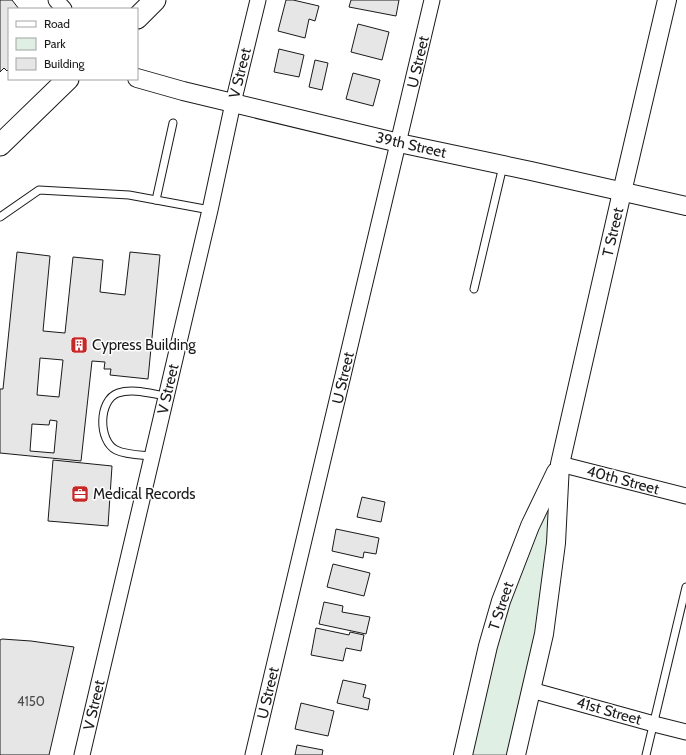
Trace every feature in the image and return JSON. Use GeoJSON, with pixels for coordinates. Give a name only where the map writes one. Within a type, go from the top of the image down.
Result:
{"type":"FeatureCollection","features":[{"type":"Feature","properties":{"kind":"main road"},"geometry":{"type":"LineString","coordinates":[[138,17],[155,0]]}},
{"type":"Feature","properties":{"kind":"main road"},"geometry":{"type":"LineString","coordinates":[[4,138],[67,80]]}},
{"type":"Feature","properties":{"kind":"street"},"geometry":{"type":"LineString","coordinates":[[56,0],[63,8]]}},
{"type":"Feature","properties":{"kind":"street","name":"V Street"},"geometry":{"type":"LineString","coordinates":[[82,755],[210,210],[232,103],[258,0]]}},
{"type":"Feature","properties":{"kind":"street","name":"U Street"},"geometry":{"type":"LineString","coordinates":[[254,755],[432,0]]}},
{"type":"Feature","properties":{"kind":"street","name":"T Street"},"geometry":{"type":"LineString","coordinates":[[516,755],[544,634],[556,551],[560,464],[667,0]]}},
{"type":"Feature","properties":{"kind":"street","name":"39th Street"},"geometry":{"type":"LineString","coordinates":[[138,78],[178,90],[399,143],[686,206]]}},
{"type":"Feature","properties":{"kind":"street","name":"T Street"},"geometry":{"type":"LineString","coordinates":[[463,755],[488,646],[501,601],[530,526],[560,464]]}},
{"type":"Feature","properties":{"kind":"street","name":"40th Street"},"geometry":{"type":"LineString","coordinates":[[560,464],[686,496]]}},
{"type":"Feature","properties":{"kind":"street","name":"41st Street"},"geometry":{"type":"LineString","coordinates":[[531,690],[686,732]]}},
{"type":"Feature","properties":{"kind":"lane"},"geometry":{"type":"LineString","coordinates":[[156,200],[173,123]]}},
{"type":"Feature","properties":{"kind":"lane"},"geometry":{"type":"LineString","coordinates":[[474,289],[503,165]]}},
{"type":"Feature","properties":{"kind":"lane"},"geometry":{"type":"LineString","coordinates":[[0,217],[39,190],[129,194],[210,210]]}},
{"type":"Feature","properties":{"kind":"lane"},"geometry":{"type":"LineString","coordinates":[[152,456],[117,451],[110,446],[105,438],[103,413],[109,399],[117,394],[130,391],[167,396]]}},
{"type":"Feature","properties":{"kind":"lane"},"geometry":{"type":"LineString","coordinates":[[646,755],[686,587]]}},
{"type":"Feature","properties":{"kind":"green space"},"geometry":{"type":"Polygon","coordinates":[[[552,489],[545,593],[510,755],[469,755],[497,634],[552,489]]]}},
{"type":"Feature","properties":{"kind":"building"},"geometry":{"type":"Polygon","coordinates":[[[0,0],[12,0],[18,8],[8,8],[8,70],[7,71],[4,68],[0,72],[0,0]]]}},
{"type":"Feature","properties":{"kind":"building"},"geometry":{"type":"Polygon","coordinates":[[[286,0],[293,0],[319,6],[315,21],[309,19],[305,38],[278,31],[286,0]]]}},
{"type":"Feature","properties":{"kind":"building"},"geometry":{"type":"Polygon","coordinates":[[[351,0],[399,0],[396,16],[349,7],[351,0]]]}},
{"type":"Feature","properties":{"kind":"building"},"geometry":{"type":"Polygon","coordinates":[[[358,24],[389,32],[382,60],[351,52],[358,24]]]}},
{"type":"Feature","properties":{"kind":"building"},"geometry":{"type":"Polygon","coordinates":[[[279,49],[304,55],[299,77],[274,72],[279,49]]]}},
{"type":"Feature","properties":{"kind":"building"},"geometry":{"type":"Polygon","coordinates":[[[315,60],[328,63],[322,90],[309,87],[315,60]]]}},
{"type":"Feature","properties":{"kind":"building"},"geometry":{"type":"Polygon","coordinates":[[[353,73],[380,80],[373,106],[346,99],[353,73]]]}},
{"type":"Feature","properties":{"kind":"building","name":"Cypress Building"},"geometry":{"type":"Polygon","coordinates":[[[17,252],[50,256],[43,331],[65,333],[73,257],[103,260],[100,292],[125,295],[130,252],[160,255],[148,379],[110,375],[111,369],[104,369],[105,362],[92,361],[81,461],[0,453],[0,389],[3,389],[17,252]],[[40,358],[37,395],[59,397],[63,360],[40,358]],[[50,420],[49,425],[32,424],[30,451],[54,453],[57,421],[50,420]]]}},
{"type":"Feature","properties":{"kind":"building","name":"Medical Records"},"geometry":{"type":"Polygon","coordinates":[[[53,460],[112,466],[108,526],[48,521],[53,460]]]}},
{"type":"Feature","properties":{"kind":"building"},"geometry":{"type":"Polygon","coordinates":[[[362,497],[385,502],[381,522],[357,517],[362,497]]]}},
{"type":"Feature","properties":{"kind":"building"},"geometry":{"type":"Polygon","coordinates":[[[336,529],[379,538],[376,554],[364,552],[363,558],[332,551],[336,529]]]}},
{"type":"Feature","properties":{"kind":"building"},"geometry":{"type":"Polygon","coordinates":[[[333,564],[370,573],[364,596],[327,587],[333,564]]]}},
{"type":"Feature","properties":{"kind":"building"},"geometry":{"type":"Polygon","coordinates":[[[324,602],[343,606],[342,612],[370,617],[366,634],[319,624],[324,602]]]}},
{"type":"Feature","properties":{"kind":"building"},"geometry":{"type":"Polygon","coordinates":[[[316,628],[349,635],[350,632],[364,635],[361,651],[346,648],[343,661],[311,655],[316,628]]]}},
{"type":"Feature","properties":{"kind":"building"},"geometry":{"type":"Polygon","coordinates":[[[0,640],[31,641],[74,647],[49,755],[0,755],[0,640]]]}},
{"type":"Feature","properties":{"kind":"building"},"geometry":{"type":"Polygon","coordinates":[[[343,680],[366,685],[363,697],[370,699],[368,710],[337,703],[343,680]]]}},
{"type":"Feature","properties":{"kind":"building"},"geometry":{"type":"Polygon","coordinates":[[[301,703],[334,711],[328,736],[295,729],[301,703]]]}},
{"type":"Feature","properties":{"kind":"building"},"geometry":{"type":"Polygon","coordinates":[[[297,745],[323,750],[322,755],[295,755],[297,745]]]}},
{"type":"Feature","properties":{"kind":"place","name":"Cypress Building"},"geometry":{"type":"Point","coordinates":[79,345]}},
{"type":"Feature","properties":{"kind":"place","name":"Medical Records"},"geometry":{"type":"Point","coordinates":[80,494]}}]}
